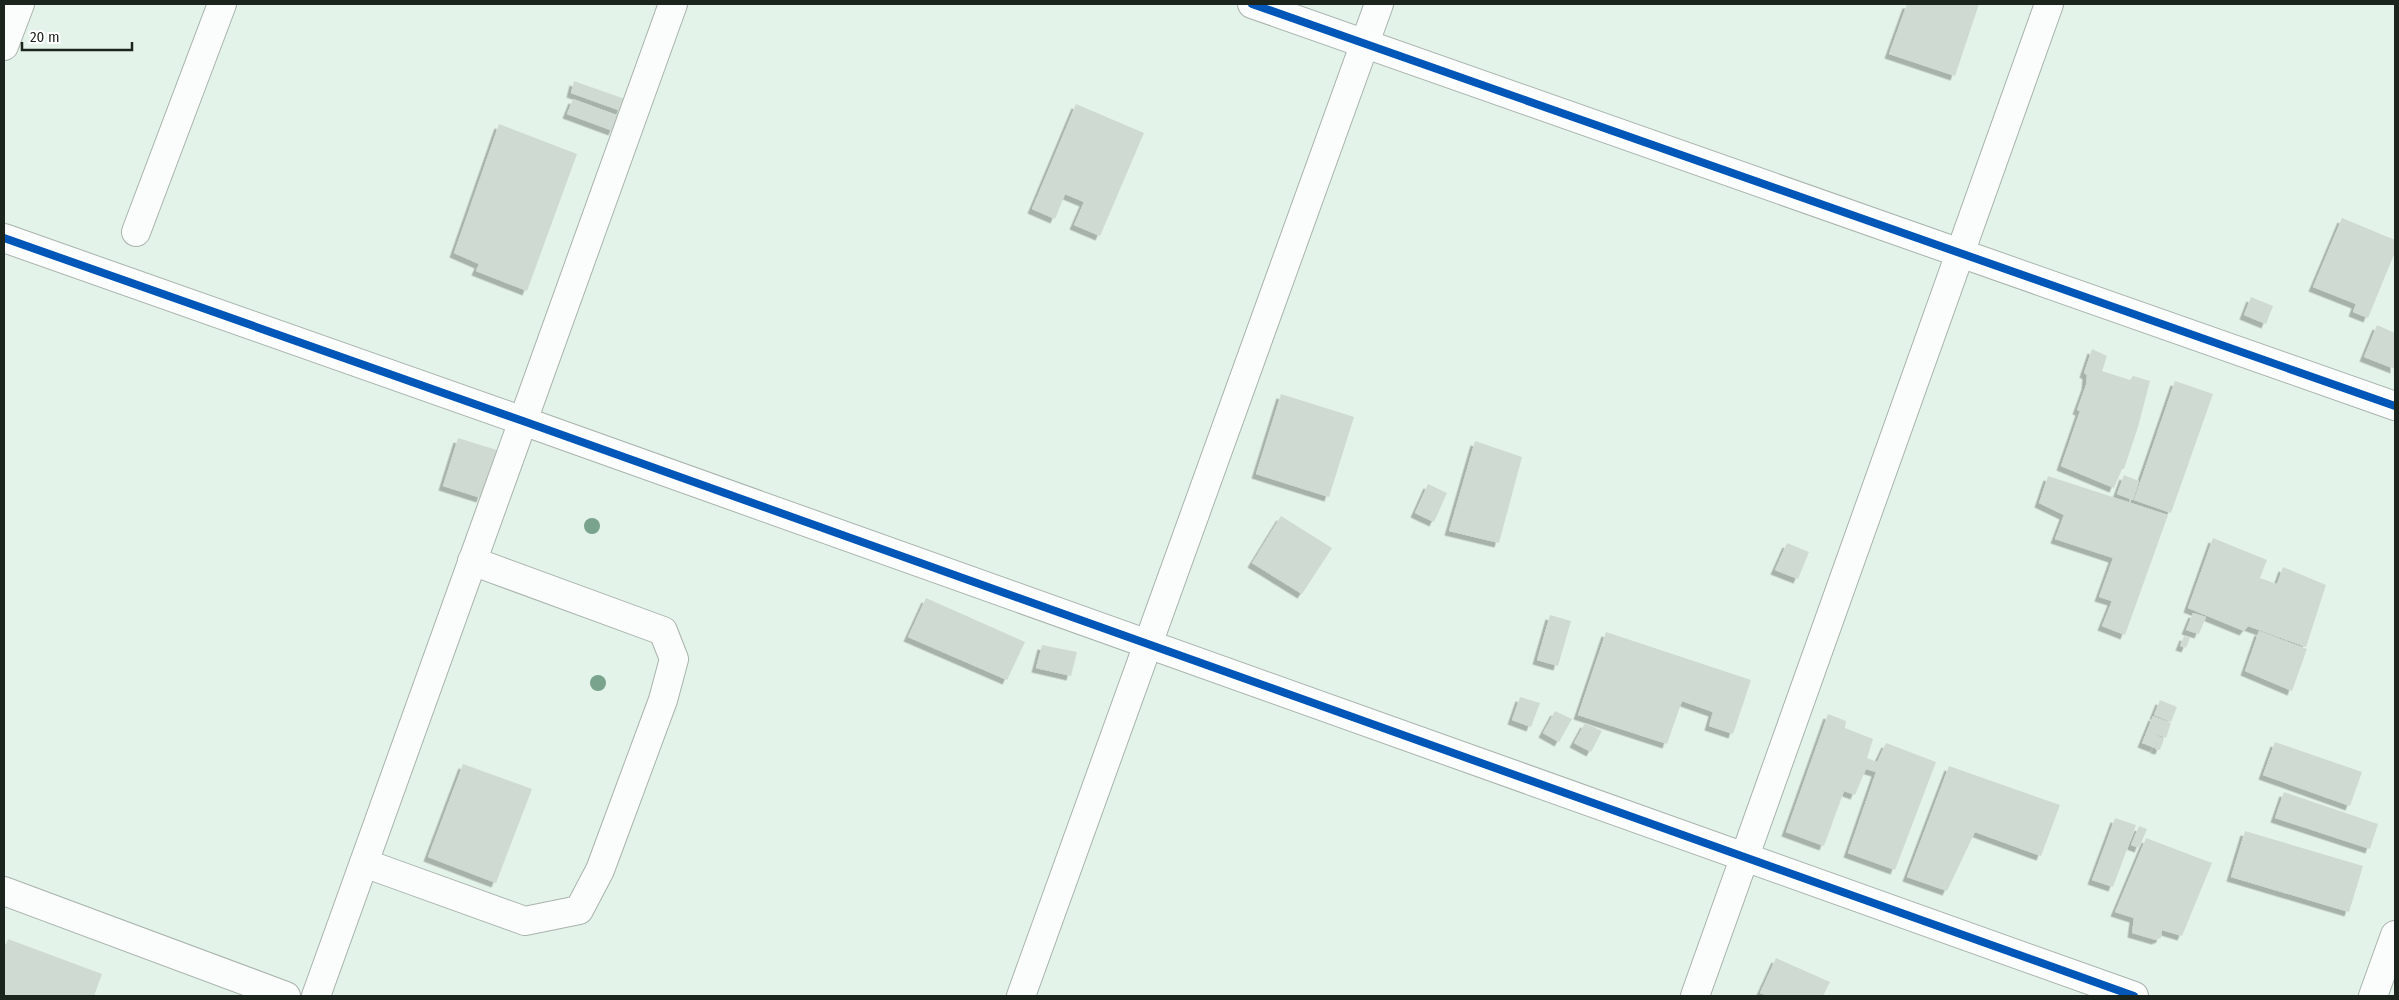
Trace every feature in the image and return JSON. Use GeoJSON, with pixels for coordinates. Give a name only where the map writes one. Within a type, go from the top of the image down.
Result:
{"type":"FeatureCollection","features":[{"type":"Feature","properties":{"kind":"street"},"geometry":{"type":"LineString","coordinates":[[4,46],[20,4]]}},
{"type":"Feature","properties":{"kind":"street"},"geometry":{"type":"LineString","coordinates":[[136,232],[222,4]]}},
{"type":"Feature","properties":{"kind":"street"},"geometry":{"type":"LineString","coordinates":[[316,996],[673,4]]}},
{"type":"Feature","properties":{"kind":"street"},"geometry":{"type":"LineString","coordinates":[[1252,4],[2395,406]]}},
{"type":"Feature","properties":{"kind":"street"},"geometry":{"type":"LineString","coordinates":[[1021,996],[1378,4]]}},
{"type":"Feature","properties":{"kind":"street"},"geometry":{"type":"LineString","coordinates":[[1695,996],[2049,4]]}},
{"type":"Feature","properties":{"kind":"street"},"geometry":{"type":"LineString","coordinates":[[4,238],[1148,643],[2134,996]]}},
{"type":"Feature","properties":{"kind":"street"},"geometry":{"type":"LineString","coordinates":[[364,863],[525,921],[579,910],[600,870],[663,700],[674,660],[663,631],[472,561]]}},
{"type":"Feature","properties":{"kind":"street"},"geometry":{"type":"LineString","coordinates":[[4,891],[286,996]]}},
{"type":"Feature","properties":{"kind":"street"},"geometry":{"type":"LineString","coordinates":[[2373,996],[2395,935]]}},
{"type":"Feature","properties":{"kind":"building"},"geometry":{"type":"Polygon","coordinates":[[[1907,4],[1979,4],[1955,76],[1889,54],[1907,4]]]}},
{"type":"Feature","properties":{"kind":"building"},"geometry":{"type":"Polygon","coordinates":[[[574,81],[625,99],[621,111],[571,93],[574,81]]]}},
{"type":"Feature","properties":{"kind":"building"},"geometry":{"type":"Polygon","coordinates":[[[573,99],[619,116],[613,131],[567,114],[573,99]]]}},
{"type":"Feature","properties":{"kind":"building"},"geometry":{"type":"Polygon","coordinates":[[[1076,104],[1144,133],[1100,236],[1074,225],[1084,202],[1065,194],[1055,219],[1032,209],[1076,104]]]}},
{"type":"Feature","properties":{"kind":"building"},"geometry":{"type":"Polygon","coordinates":[[[499,124],[577,154],[527,291],[476,271],[479,264],[454,253],[499,124]]]}},
{"type":"Feature","properties":{"kind":"building"},"geometry":{"type":"Polygon","coordinates":[[[2342,218],[2395,240],[2395,252],[2368,318],[2353,312],[2356,304],[2313,287],[2342,218]]]}},
{"type":"Feature","properties":{"kind":"building"},"geometry":{"type":"Polygon","coordinates":[[[2251,297],[2273,306],[2266,324],[2244,315],[2251,297]]]}},
{"type":"Feature","properties":{"kind":"building"},"geometry":{"type":"Polygon","coordinates":[[[2377,325],[2395,333],[2395,369],[2364,357],[2377,325]]]}},
{"type":"Feature","properties":{"kind":"building"},"geometry":{"type":"Polygon","coordinates":[[[2092,349],[2107,356],[2102,371],[2130,380],[2133,376],[2150,381],[2138,427],[2124,469],[2122,469],[2114,488],[2061,466],[2080,411],[2077,410],[2086,385],[2087,375],[2084,373],[2092,349]]]}},
{"type":"Feature","properties":{"kind":"building"},"geometry":{"type":"Polygon","coordinates":[[[2175,381],[2213,394],[2171,513],[2134,500],[2175,381]]]}},
{"type":"Feature","properties":{"kind":"building"},"geometry":{"type":"Polygon","coordinates":[[[1281,394],[1354,417],[1329,497],[1256,474],[1281,394]]]}},
{"type":"Feature","properties":{"kind":"building"},"geometry":{"type":"Polygon","coordinates":[[[458,438],[497,450],[481,498],[443,486],[458,438]]]}},
{"type":"Feature","properties":{"kind":"building"},"geometry":{"type":"Polygon","coordinates":[[[1475,441],[1522,457],[1499,543],[1449,531],[1475,441]]]}},
{"type":"Feature","properties":{"kind":"building"},"geometry":{"type":"Polygon","coordinates":[[[2124,475],[2139,481],[2133,500],[2117,494],[2124,475]]]}},
{"type":"Feature","properties":{"kind":"building"},"geometry":{"type":"Polygon","coordinates":[[[2048,476],[2168,515],[2125,635],[2102,626],[2112,601],[2099,597],[2113,558],[2055,539],[2064,515],[2039,503],[2048,476]]]}},
{"type":"Feature","properties":{"kind":"building"},"geometry":{"type":"Polygon","coordinates":[[[1428,484],[1447,493],[1434,522],[1415,513],[1428,484]]]}},
{"type":"Feature","properties":{"kind":"building"},"geometry":{"type":"Polygon","coordinates":[[[1281,516],[1332,548],[1302,594],[1252,563],[1281,516]]]}},
{"type":"Feature","properties":{"kind":"building"},"geometry":{"type":"Polygon","coordinates":[[[2213,538],[2267,560],[2260,578],[2277,584],[2283,567],[2326,585],[2306,647],[2248,626],[2244,631],[2188,608],[2213,538]]]}},
{"type":"Feature","properties":{"kind":"building"},"geometry":{"type":"Polygon","coordinates":[[[1787,543],[1809,552],[1798,579],[1775,570],[1787,543]]]}},
{"type":"Feature","properties":{"kind":"building"},"geometry":{"type":"Polygon","coordinates":[[[926,598],[1025,642],[1007,680],[908,637],[926,598]]]}},
{"type":"Feature","properties":{"kind":"building"},"geometry":{"type":"Polygon","coordinates":[[[2193,613],[2206,617],[2199,634],[2186,630],[2193,613]]]}},
{"type":"Feature","properties":{"kind":"building"},"geometry":{"type":"Polygon","coordinates":[[[1550,615],[1571,621],[1558,666],[1537,660],[1550,615]]]}},
{"type":"Feature","properties":{"kind":"building"},"geometry":{"type":"Polygon","coordinates":[[[2259,631],[2307,649],[2292,691],[2245,671],[2259,631]]]}},
{"type":"Feature","properties":{"kind":"building"},"geometry":{"type":"Polygon","coordinates":[[[1606,632],[1751,680],[1733,734],[1709,726],[1713,712],[1682,701],[1667,744],[1578,715],[1606,632]]]}},
{"type":"Feature","properties":{"kind":"building"},"geometry":{"type":"Polygon","coordinates":[[[2184,636],[2190,638],[2186,648],[2180,646],[2184,636]]]}},
{"type":"Feature","properties":{"kind":"building"},"geometry":{"type":"Polygon","coordinates":[[[1042,645],[1077,652],[1071,676],[1036,668],[1042,645]]]}},
{"type":"Feature","properties":{"kind":"building"},"geometry":{"type":"Polygon","coordinates":[[[1520,697],[1540,703],[1531,727],[1512,720],[1520,697]]]}},
{"type":"Feature","properties":{"kind":"building"},"geometry":{"type":"Polygon","coordinates":[[[2160,700],[2177,707],[2171,722],[2154,715],[2160,700]]]}},
{"type":"Feature","properties":{"kind":"building"},"geometry":{"type":"Polygon","coordinates":[[[1555,711],[1572,719],[1559,742],[1543,733],[1555,711]]]}},
{"type":"Feature","properties":{"kind":"building"},"geometry":{"type":"Polygon","coordinates":[[[1828,714],[1846,721],[1845,728],[1873,739],[1867,758],[1877,762],[1886,743],[1936,762],[1895,870],[1848,853],[1876,772],[1866,769],[1855,795],[1844,791],[1824,846],[1786,832],[1828,714]]]}},
{"type":"Feature","properties":{"kind":"building"},"geometry":{"type":"Polygon","coordinates":[[[2153,716],[2171,723],[2166,738],[2152,733],[2164,739],[2160,750],[2155,749],[2158,740],[2155,748],[2142,743],[2153,716]]]}},
{"type":"Feature","properties":{"kind":"building"},"geometry":{"type":"Polygon","coordinates":[[[1585,723],[1602,731],[1591,752],[1574,743],[1585,723]]]}},
{"type":"Feature","properties":{"kind":"building"},"geometry":{"type":"Polygon","coordinates":[[[2275,742],[2362,772],[2350,806],[2263,775],[2275,742]]]}},
{"type":"Feature","properties":{"kind":"building"},"geometry":{"type":"Polygon","coordinates":[[[463,764],[532,789],[496,883],[428,857],[463,764]]]}},
{"type":"Feature","properties":{"kind":"building"},"geometry":{"type":"Polygon","coordinates":[[[1949,766],[2060,805],[2041,856],[1975,832],[1947,891],[1907,877],[1949,766]]]}},
{"type":"Feature","properties":{"kind":"building"},"geometry":{"type":"Polygon","coordinates":[[[2284,792],[2378,824],[2370,849],[2275,818],[2284,792]]]}},
{"type":"Feature","properties":{"kind":"building"},"geometry":{"type":"Polygon","coordinates":[[[2115,818],[2136,825],[2113,887],[2092,880],[2115,818]]]}},
{"type":"Feature","properties":{"kind":"building"},"geometry":{"type":"Polygon","coordinates":[[[2139,826],[2147,829],[2139,848],[2131,845],[2139,826]]]}},
{"type":"Feature","properties":{"kind":"building"},"geometry":{"type":"Polygon","coordinates":[[[2245,831],[2363,866],[2349,912],[2231,877],[2245,831]]]}},
{"type":"Feature","properties":{"kind":"building"},"geometry":{"type":"Polygon","coordinates":[[[2146,838],[2212,863],[2182,936],[2162,930],[2161,938],[2156,940],[2132,933],[2134,918],[2115,912],[2146,838]]]}},
{"type":"Feature","properties":{"kind":"building"},"geometry":{"type":"Polygon","coordinates":[[[8,939],[102,974],[94,996],[4,996],[4,950],[8,939]]]}},
{"type":"Feature","properties":{"kind":"building"},"geometry":{"type":"Polygon","coordinates":[[[1776,958],[1830,982],[1823,996],[1769,996],[1760,993],[1776,958]]]}},
{"type":"Feature","properties":{"kind":"cycle path"},"geometry":{"type":"LineString","coordinates":[[1252,4],[2395,406]]}},
{"type":"Feature","properties":{"kind":"cycle path"},"geometry":{"type":"LineString","coordinates":[[4,238],[523,421],[2134,996]]}}]}
